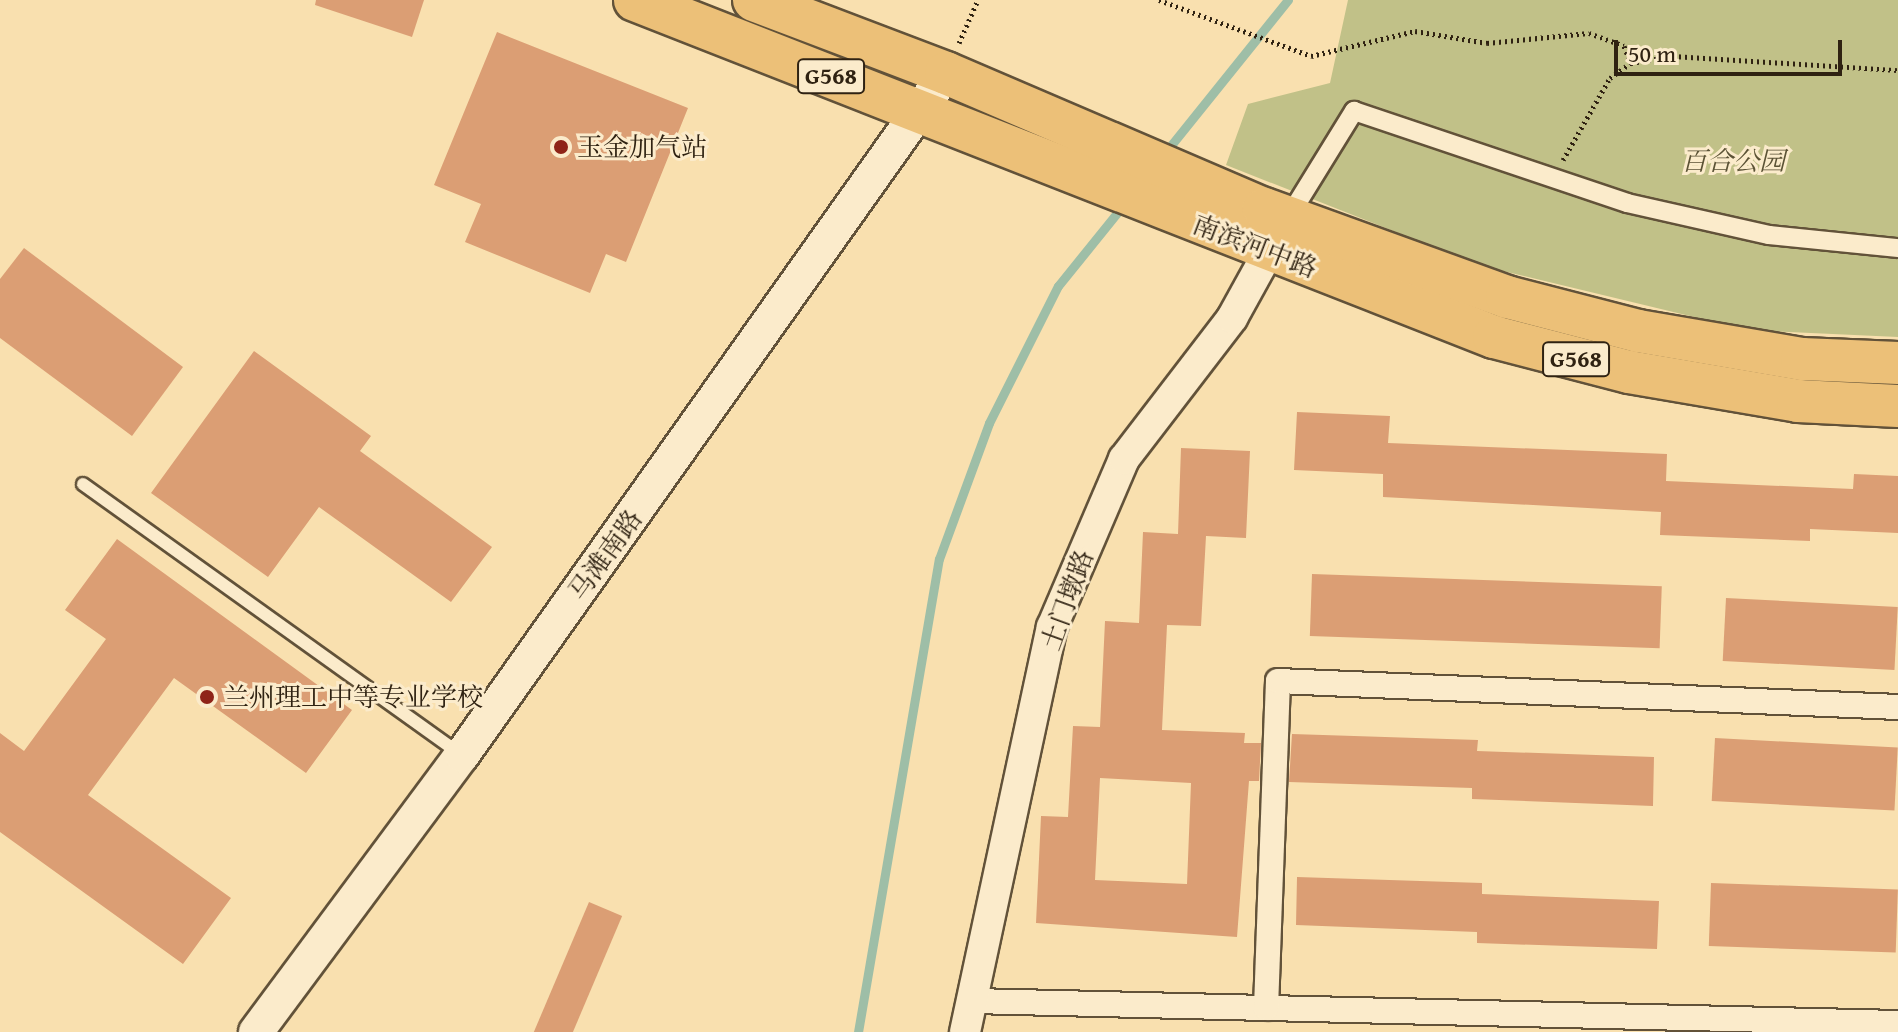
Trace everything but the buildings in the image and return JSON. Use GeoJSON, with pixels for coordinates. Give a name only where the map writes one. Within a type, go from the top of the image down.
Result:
{"type":"FeatureCollection","features":[{"type":"Feature","properties":{"kind":"highway","name":"南滨河中路"},"geometry":{"type":"LineString","coordinates":[[635,0],[1191,221],[1278,234],[1638,331],[1802,359],[1898,363]]}},
{"type":"Feature","properties":{"kind":"highway","name":"南滨河中路"},"geometry":{"type":"LineString","coordinates":[[754,0],[946,73],[1040,117],[1206,181],[1278,234],[1494,337],[1629,372],[1798,401],[1898,406]]}},
{"type":"Feature","properties":{"kind":"main road","name":"马滩南路"},"geometry":{"type":"LineString","coordinates":[[256,1032],[462,755],[946,73]]}},
{"type":"Feature","properties":{"kind":"street"},"geometry":{"type":"LineString","coordinates":[[1278,234],[1354,111],[1627,203],[1769,235],[1898,248]]}},
{"type":"Feature","properties":{"kind":"street","name":"土门墩路"},"geometry":{"type":"LineString","coordinates":[[965,1032],[1052,627],[1124,459],[1232,318],[1278,234]]}},
{"type":"Feature","properties":{"kind":"street"},"geometry":{"type":"LineString","coordinates":[[1266,1008],[1278,681],[1898,707]]}},
{"type":"Feature","properties":{"kind":"street"},"geometry":{"type":"LineString","coordinates":[[972,1001],[1898,1023]]}},
{"type":"Feature","properties":{"kind":"lane"},"geometry":{"type":"LineString","coordinates":[[83,484],[462,755]]}},
{"type":"Feature","properties":{"kind":"path"},"geometry":{"type":"LineString","coordinates":[[946,73],[978,0]]}},
{"type":"Feature","properties":{"kind":"path"},"geometry":{"type":"LineString","coordinates":[[1159,0],[1311,56],[1415,31],[1487,43],[1589,33],[1624,46],[1631,63]]}},
{"type":"Feature","properties":{"kind":"path"},"geometry":{"type":"LineString","coordinates":[[1552,178],[1610,78],[1631,63],[1673,56],[1898,70]]}},
{"type":"Feature","properties":{"kind":"green space","name":"百合公园"},"geometry":{"type":"Polygon","coordinates":[[[1348,0],[1898,0],[1898,337],[1748,330],[1482,266],[1226,165],[1248,104],[1330,83],[1348,0]]]}},
{"type":"Feature","properties":{"kind":"waterway"},"geometry":{"type":"LineString","coordinates":[[1164,154],[1288,0]]}},
{"type":"Feature","properties":{"kind":"waterway"},"geometry":{"type":"LineString","coordinates":[[858,1032],[939,559],[989,423],[1058,286],[1125,203]]}},
{"type":"Feature","properties":{"kind":"place","name":"玉金加气站"},"geometry":{"type":"Point","coordinates":[561,147]}},
{"type":"Feature","properties":{"kind":"place","name":"兰州理工中等专业学校"},"geometry":{"type":"Point","coordinates":[207,697]}}]}
